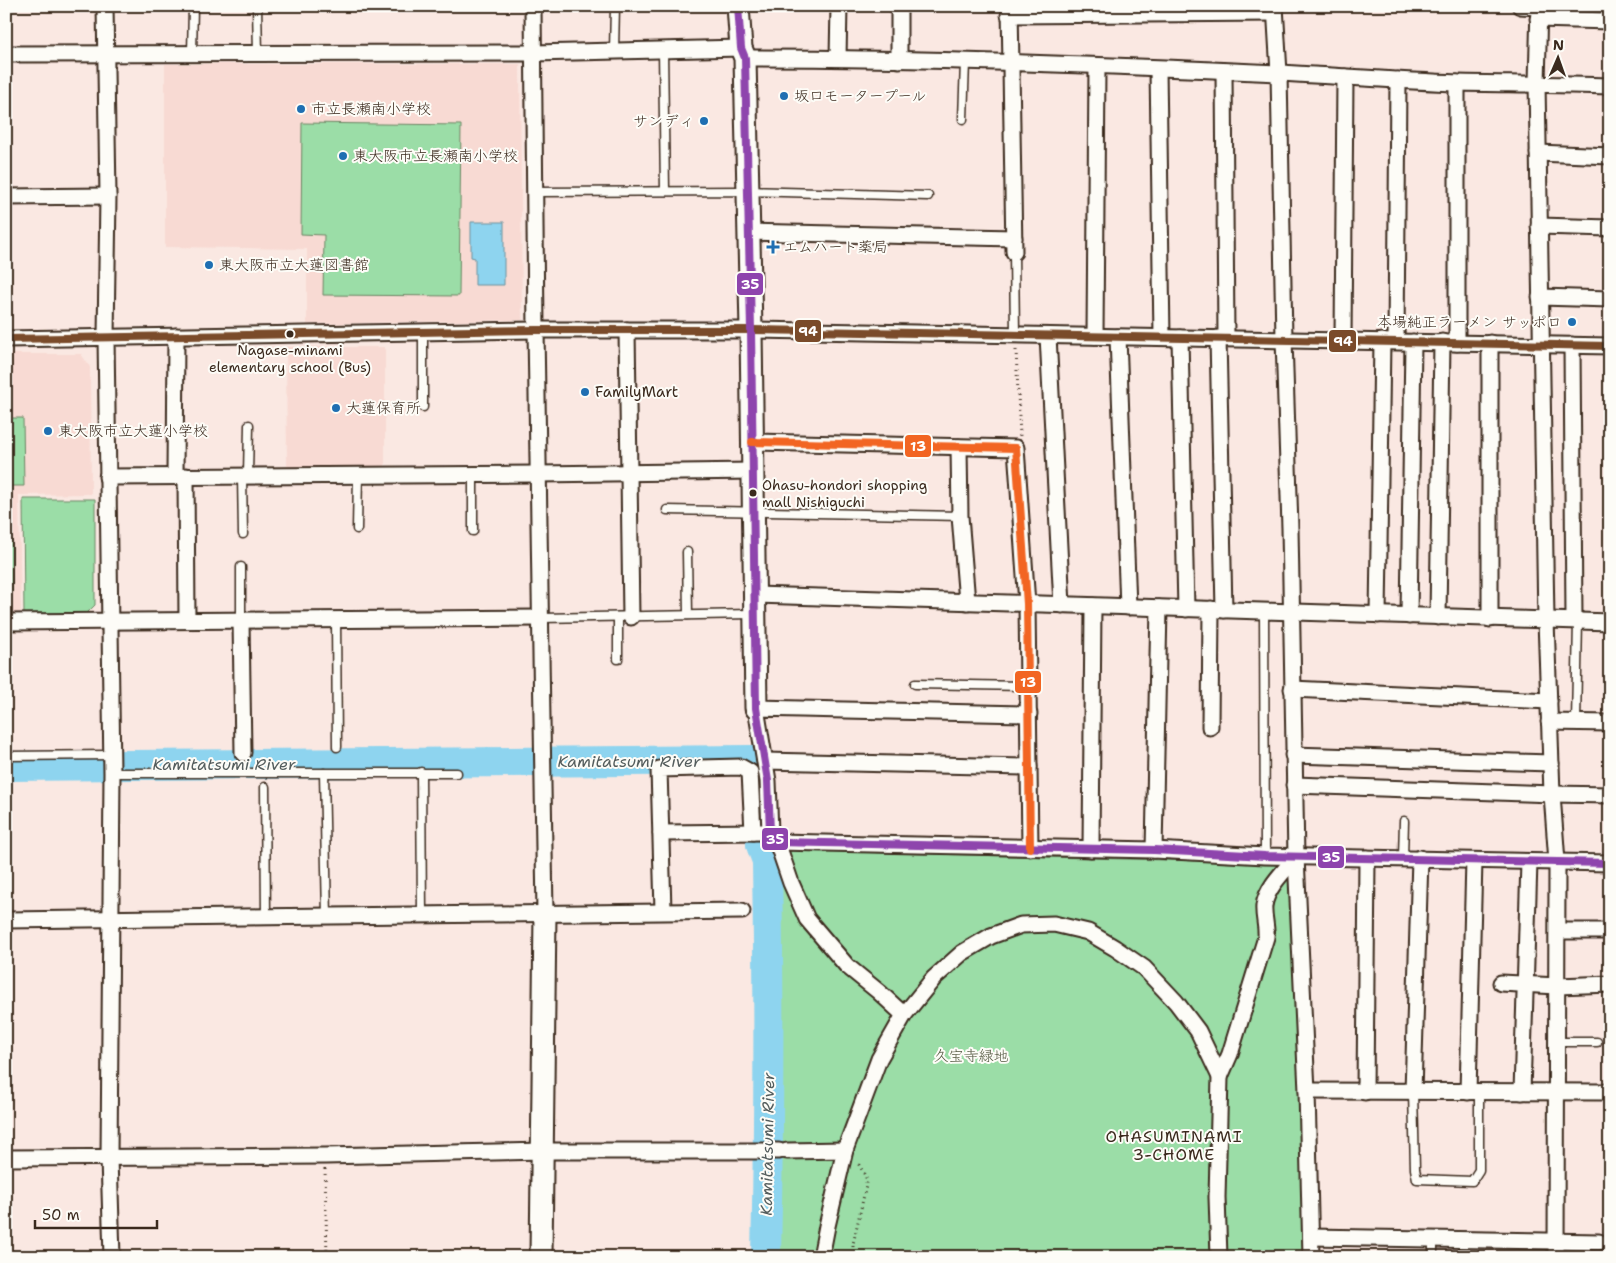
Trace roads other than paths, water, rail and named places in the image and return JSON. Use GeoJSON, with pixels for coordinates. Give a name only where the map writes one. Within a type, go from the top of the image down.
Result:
{"type":"FeatureCollection","features":[{"type":"Feature","properties":{"kind":"street"},"geometry":{"type":"LineString","coordinates":[[104,6],[108,196],[106,337],[112,764],[109,1158],[112,1257]]}},
{"type":"Feature","properties":{"kind":"street"},"geometry":{"type":"LineString","coordinates":[[533,6],[545,914],[541,1257]]}},
{"type":"Feature","properties":{"kind":"street"},"geometry":{"type":"LineString","coordinates":[[738,6],[743,53],[748,191],[756,708],[765,761],[773,837],[806,919],[847,966],[904,1015]]}},
{"type":"Feature","properties":{"kind":"street"},"geometry":{"type":"LineString","coordinates":[[838,58],[839,6]]}},
{"type":"Feature","properties":{"kind":"street"},"geometry":{"type":"LineString","coordinates":[[899,6],[899,60]]}},
{"type":"Feature","properties":{"kind":"street"},"geometry":{"type":"LineString","coordinates":[[1520,6],[1539,11],[1610,21]]}},
{"type":"Feature","properties":{"kind":"street"},"geometry":{"type":"LineString","coordinates":[[748,232],[1014,245],[1010,11],[1275,9],[1279,73],[1296,857],[1307,1091],[1312,1257]]}},
{"type":"Feature","properties":{"kind":"street"},"geometry":{"type":"LineString","coordinates":[[1539,11],[1537,83],[1546,620],[1552,794],[1557,862],[1558,931],[1556,1257]]}},
{"type":"Feature","properties":{"kind":"street"},"geometry":{"type":"LineString","coordinates":[[6,54],[534,53],[663,50],[1279,73],[1457,83],[1537,83],[1610,86]]}},
{"type":"Feature","properties":{"kind":"street"},"geometry":{"type":"LineString","coordinates":[[1095,336],[1097,67]]}},
{"type":"Feature","properties":{"kind":"street"},"geometry":{"type":"LineString","coordinates":[[1158,69],[1162,337]]}},
{"type":"Feature","properties":{"kind":"street"},"geometry":{"type":"LineString","coordinates":[[1210,727],[1218,610],[1224,71]]}},
{"type":"Feature","properties":{"kind":"street"},"geometry":{"type":"LineString","coordinates":[[1343,340],[1345,77]]}},
{"type":"Feature","properties":{"kind":"street"},"geometry":{"type":"LineString","coordinates":[[1378,615],[1398,80]]}},
{"type":"Feature","properties":{"kind":"street"},"geometry":{"type":"LineString","coordinates":[[1457,83],[1457,343]]}},
{"type":"Feature","properties":{"kind":"street"},"geometry":{"type":"LineString","coordinates":[[1538,153],[1610,156]]}},
{"type":"Feature","properties":{"kind":"street"},"geometry":{"type":"LineString","coordinates":[[6,197],[108,196]]}},
{"type":"Feature","properties":{"kind":"street"},"geometry":{"type":"LineString","coordinates":[[1539,226],[1610,228]]}},
{"type":"Feature","properties":{"kind":"street"},"geometry":{"type":"LineString","coordinates":[[1540,297],[1610,299]]}},
{"type":"Feature","properties":{"kind":"street"},"geometry":{"type":"LineString","coordinates":[[6,339],[536,330],[751,330],[1610,346]]}},
{"type":"Feature","properties":{"kind":"street"},"geometry":{"type":"LineString","coordinates":[[624,617],[628,472],[627,330]]}},
{"type":"Feature","properties":{"kind":"street"},"geometry":{"type":"LineString","coordinates":[[176,336],[187,620]]}},
{"type":"Feature","properties":{"kind":"street"},"geometry":{"type":"LineString","coordinates":[[1048,336],[1062,605]]}},
{"type":"Feature","properties":{"kind":"street"},"geometry":{"type":"LineString","coordinates":[[1118,337],[1128,607]]}},
{"type":"Feature","properties":{"kind":"street"},"geometry":{"type":"LineString","coordinates":[[1180,338],[1186,608]]}},
{"type":"Feature","properties":{"kind":"street"},"geometry":{"type":"LineString","coordinates":[[1409,616],[1413,342]]}},
{"type":"Feature","properties":{"kind":"street"},"geometry":{"type":"LineString","coordinates":[[1438,617],[1442,342]]}},
{"type":"Feature","properties":{"kind":"street"},"geometry":{"type":"LineString","coordinates":[[1490,343],[1490,619]]}},
{"type":"Feature","properties":{"kind":"street"},"geometry":{"type":"LineString","coordinates":[[1572,345],[1576,621]]}},
{"type":"Feature","properties":{"kind":"street"},"geometry":{"type":"LineString","coordinates":[[752,442],[1016,448],[1027,604],[1030,848]]}},
{"type":"Feature","properties":{"kind":"street"},"geometry":{"type":"LineString","coordinates":[[959,447],[960,516],[967,602]]}},
{"type":"Feature","properties":{"kind":"street"},"geometry":{"type":"LineString","coordinates":[[107,476],[752,471]]}},
{"type":"Feature","properties":{"kind":"street"},"geometry":{"type":"LineString","coordinates":[[754,605],[967,602],[1610,622]]}},
{"type":"Feature","properties":{"kind":"street"},"geometry":{"type":"LineString","coordinates":[[1091,849],[1093,606]]}},
{"type":"Feature","properties":{"kind":"street"},"geometry":{"type":"LineString","coordinates":[[1154,850],[1159,608]]}},
{"type":"Feature","properties":{"kind":"street"},"geometry":{"type":"LineString","coordinates":[[6,622],[541,618]]}},
{"type":"Feature","properties":{"kind":"street"},"geometry":{"type":"LineString","coordinates":[[241,620],[244,753]]}},
{"type":"Feature","properties":{"kind":"street"},"geometry":{"type":"LineString","coordinates":[[1292,688],[1548,700]]}},
{"type":"Feature","properties":{"kind":"street"},"geometry":{"type":"LineString","coordinates":[[756,708],[1029,714]]}},
{"type":"Feature","properties":{"kind":"street"},"geometry":{"type":"LineString","coordinates":[[1549,722],[1610,723]]}},
{"type":"Feature","properties":{"kind":"street"},"geometry":{"type":"LineString","coordinates":[[1294,755],[1551,763]]}},
{"type":"Feature","properties":{"kind":"street"},"geometry":{"type":"LineString","coordinates":[[765,761],[1029,767]]}},
{"type":"Feature","properties":{"kind":"street"},"geometry":{"type":"LineString","coordinates":[[663,911],[659,769],[741,768],[750,772],[753,832]]}},
{"type":"Feature","properties":{"kind":"street"},"geometry":{"type":"LineString","coordinates":[[1294,785],[1610,795]]}},
{"type":"Feature","properties":{"kind":"street"},"geometry":{"type":"LineString","coordinates":[[661,832],[753,832],[773,837],[1030,848],[1154,850],[1265,856],[1610,863]]}},
{"type":"Feature","properties":{"kind":"street"},"geometry":{"type":"LineString","coordinates":[[1219,1257],[1217,1197],[1220,1077],[1230,1054],[1266,937],[1267,928],[1264,904],[1270,889],[1296,857]]}},
{"type":"Feature","properties":{"kind":"street"},"geometry":{"type":"LineString","coordinates":[[1366,1092],[1367,858]]}},
{"type":"Feature","properties":{"kind":"street"},"geometry":{"type":"LineString","coordinates":[[1413,1092],[1420,858]]}},
{"type":"Feature","properties":{"kind":"street"},"geometry":{"type":"LineString","coordinates":[[1474,861],[1474,1092]]}},
{"type":"Feature","properties":{"kind":"street"},"geometry":{"type":"LineString","coordinates":[[1522,1092],[1529,862]]}},
{"type":"Feature","properties":{"kind":"street"},"geometry":{"type":"LineString","coordinates":[[6,920],[742,911]]}},
{"type":"Feature","properties":{"kind":"street"},"geometry":{"type":"LineString","coordinates":[[821,1257],[845,1150],[879,1059],[904,1015],[934,978],[962,953],[991,936],[1021,925],[1054,924],[1088,932],[1115,948],[1144,968],[1176,1002],[1198,1031],[1220,1077]]}},
{"type":"Feature","properties":{"kind":"street"},"geometry":{"type":"LineString","coordinates":[[1558,931],[1610,931]]}},
{"type":"Feature","properties":{"kind":"street"},"geometry":{"type":"LineString","coordinates":[[1501,983],[1558,986],[1610,984]]}},
{"type":"Feature","properties":{"kind":"street"},"geometry":{"type":"LineString","coordinates":[[1307,1091],[1610,1092]]}},
{"type":"Feature","properties":{"kind":"street"},"geometry":{"type":"LineString","coordinates":[[6,1158],[325,1156],[543,1150],[845,1150]]}},
{"type":"Feature","properties":{"kind":"street"},"geometry":{"type":"LineString","coordinates":[[1311,1236],[1600,1242]]}},
{"type":"Feature","properties":{"kind":"lane"},"geometry":{"type":"LineString","coordinates":[[192,6],[192,54]]}},
{"type":"Feature","properties":{"kind":"lane"},"geometry":{"type":"LineString","coordinates":[[257,6],[258,54]]}},
{"type":"Feature","properties":{"kind":"lane"},"geometry":{"type":"LineString","coordinates":[[614,51],[615,6]]}},
{"type":"Feature","properties":{"kind":"lane"},"geometry":{"type":"LineString","coordinates":[[663,50],[665,191]]}},
{"type":"Feature","properties":{"kind":"lane"},"geometry":{"type":"LineString","coordinates":[[963,119],[965,62]]}},
{"type":"Feature","properties":{"kind":"lane"},"geometry":{"type":"LineString","coordinates":[[535,192],[748,191],[928,196]]}},
{"type":"Feature","properties":{"kind":"lane"},"geometry":{"type":"LineString","coordinates":[[1014,245],[1015,335]]}},
{"type":"Feature","properties":{"kind":"lane"},"geometry":{"type":"LineString","coordinates":[[423,332],[423,408]]}},
{"type":"Feature","properties":{"kind":"lane"},"geometry":{"type":"LineString","coordinates":[[243,534],[249,425]]}},
{"type":"Feature","properties":{"kind":"lane"},"geometry":{"type":"LineString","coordinates":[[473,474],[473,531]]}},
{"type":"Feature","properties":{"kind":"lane"},"geometry":{"type":"LineString","coordinates":[[357,530],[358,475]]}},
{"type":"Feature","properties":{"kind":"lane"},"geometry":{"type":"LineString","coordinates":[[667,510],[960,516]]}},
{"type":"Feature","properties":{"kind":"lane"},"geometry":{"type":"LineString","coordinates":[[687,552],[688,615]]}},
{"type":"Feature","properties":{"kind":"lane"},"geometry":{"type":"LineString","coordinates":[[241,566],[241,620]]}},
{"type":"Feature","properties":{"kind":"lane"},"geometry":{"type":"LineString","coordinates":[[541,618],[688,615],[754,605]]}},
{"type":"Feature","properties":{"kind":"lane"},"geometry":{"type":"LineString","coordinates":[[1264,611],[1265,856]]}},
{"type":"Feature","properties":{"kind":"lane"},"geometry":{"type":"LineString","coordinates":[[618,659],[624,617]]}},
{"type":"Feature","properties":{"kind":"lane"},"geometry":{"type":"LineString","coordinates":[[336,619],[337,747]]}},
{"type":"Feature","properties":{"kind":"lane"},"geometry":{"type":"LineString","coordinates":[[1576,621],[1576,722]]}},
{"type":"Feature","properties":{"kind":"lane"},"geometry":{"type":"LineString","coordinates":[[915,684],[1028,686]]}},
{"type":"Feature","properties":{"kind":"lane"},"geometry":{"type":"LineString","coordinates":[[6,756],[112,764],[324,773],[458,773]]}},
{"type":"Feature","properties":{"kind":"lane"},"geometry":{"type":"LineString","coordinates":[[422,772],[422,916]]}},
{"type":"Feature","properties":{"kind":"lane"},"geometry":{"type":"LineString","coordinates":[[324,773],[327,917]]}},
{"type":"Feature","properties":{"kind":"lane"},"geometry":{"type":"LineString","coordinates":[[265,786],[266,918]]}},
{"type":"Feature","properties":{"kind":"lane"},"geometry":{"type":"LineString","coordinates":[[1403,858],[1404,821]]}},
{"type":"Feature","properties":{"kind":"lane"},"geometry":{"type":"LineString","coordinates":[[1558,1042],[1597,1042]]}},
{"type":"Feature","properties":{"kind":"lane"},"geometry":{"type":"LineString","coordinates":[[1413,1092],[1415,1169],[1417,1179],[1472,1181],[1479,1170],[1474,1092]]}},
{"type":"Feature","properties":{"kind":"lane"},"geometry":{"type":"LineString","coordinates":[[1433,1239],[1433,1257]]}},
{"type":"Feature","properties":{"kind":"water"},"geometry":{"type":"Polygon","coordinates":[[[471,222],[504,222],[504,285],[475,285],[475,258],[471,257],[471,222]]]}},
{"type":"Feature","properties":{"kind":"waterway","name":"Kamitatsumi River"},"geometry":{"type":"LineString","coordinates":[[6,766],[751,760],[758,766],[761,845],[767,861],[768,1158],[766,1257]]}},
{"type":"Feature","properties":{"kind":"place","name":"坂口モータープール"},"geometry":{"type":"Point","coordinates":[784,96]}},
{"type":"Feature","properties":{"kind":"place","name":"市立長瀬南小学校"},"geometry":{"type":"Point","coordinates":[301,109]}},
{"type":"Feature","properties":{"kind":"place","name":"サンディ"},"geometry":{"type":"Point","coordinates":[704,121]}},
{"type":"Feature","properties":{"kind":"place","name":"東大阪市立長瀬南小学校"},"geometry":{"type":"Point","coordinates":[343,156]}},
{"type":"Feature","properties":{"kind":"place","name":"エムハート薬局"},"geometry":{"type":"Point","coordinates":[773,247]}},
{"type":"Feature","properties":{"kind":"place","name":"東大阪市立大蓮図書館"},"geometry":{"type":"Point","coordinates":[209,265]}},
{"type":"Feature","properties":{"kind":"place","name":"本場純正ラーメン サッポロ"},"geometry":{"type":"Point","coordinates":[1572,322]}},
{"type":"Feature","properties":{"kind":"place","name":"Nagase-minami elementary school (Bus)"},"geometry":{"type":"Point","coordinates":[290,334]}},
{"type":"Feature","properties":{"kind":"place","name":"FamilyMart"},"geometry":{"type":"Point","coordinates":[585,392]}},
{"type":"Feature","properties":{"kind":"place","name":"大蓮保育所"},"geometry":{"type":"Point","coordinates":[336,408]}},
{"type":"Feature","properties":{"kind":"place","name":"東大阪市立大蓮小学校"},"geometry":{"type":"Point","coordinates":[48,431]}},
{"type":"Feature","properties":{"kind":"place","name":"Ohasu-hondori shopping mall Nishiguchi"},"geometry":{"type":"Point","coordinates":[753,493]}},
{"type":"Feature","properties":{"kind":"district","name":"OHASUMINAMI 3-CHOME"},"geometry":{"type":"Point","coordinates":[1174,1145]}},
{"type":"Feature","properties":{"kind":"park label","name":"久宝寺緑地"},"geometry":{"type":"Point","coordinates":[971,1056]}}]}
